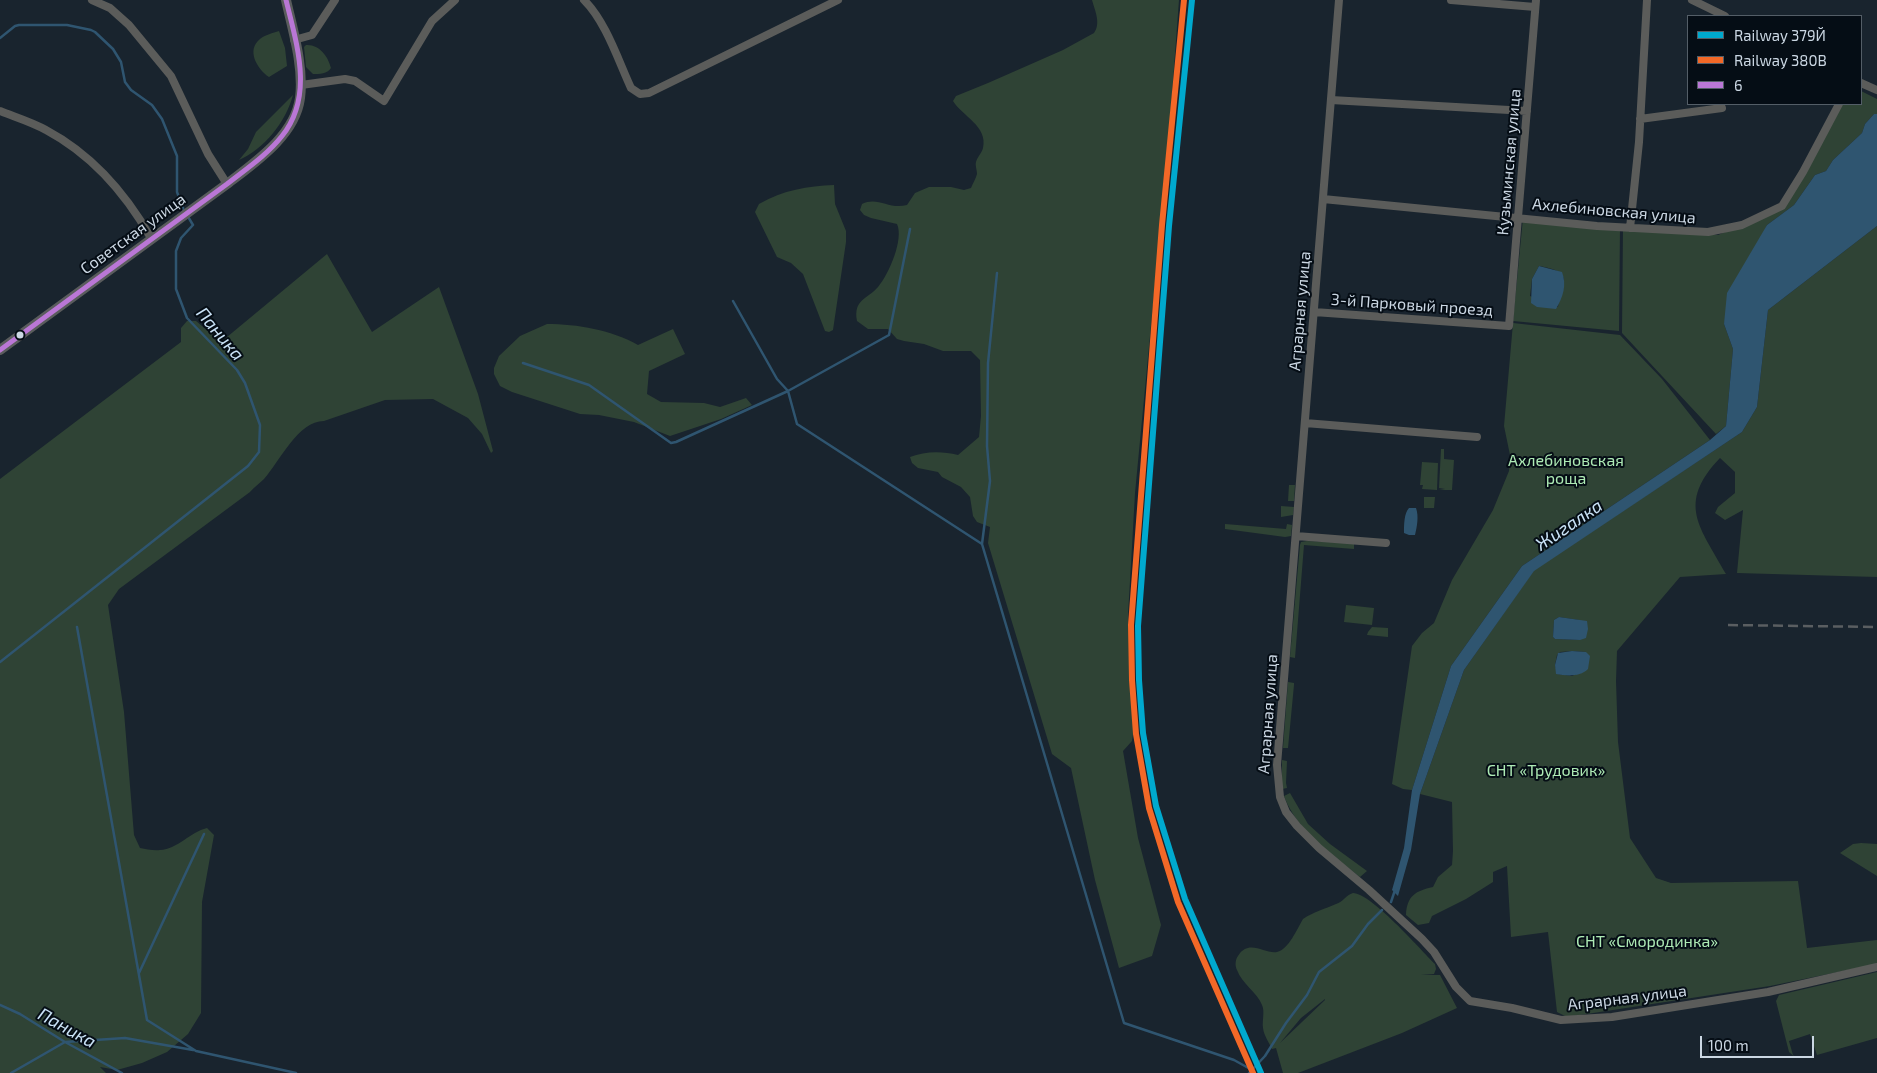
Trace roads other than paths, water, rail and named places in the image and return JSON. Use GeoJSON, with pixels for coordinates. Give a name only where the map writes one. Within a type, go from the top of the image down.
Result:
{"type":"FeatureCollection","features":[{"type":"Feature","properties":{"kind":"main road","name":"Советская улица"},"geometry":{"type":"LineString","coordinates":[[0,350],[227,184],[255,162],[280,138],[296,112],[300,99],[301,85],[286,0]]}},
{"type":"Feature","properties":{"kind":"street"},"geometry":{"type":"LineString","coordinates":[[92,0],[110,8],[129,24],[171,76],[208,154],[227,184]]}},
{"type":"Feature","properties":{"kind":"street"},"geometry":{"type":"LineString","coordinates":[[294,40],[312,35],[335,0]]}},
{"type":"Feature","properties":{"kind":"street"},"geometry":{"type":"LineString","coordinates":[[301,85],[345,79],[355,81],[384,101],[432,21],[455,0]]}},
{"type":"Feature","properties":{"kind":"street"},"geometry":{"type":"LineString","coordinates":[[584,0],[595,11],[631,88],[640,94],[649,93],[838,0]]}},
{"type":"Feature","properties":{"kind":"street","name":"Аграрная улица"},"geometry":{"type":"LineString","coordinates":[[1339,0],[1277,765],[1280,798],[1286,812],[1319,848],[1387,906],[1434,952],[1456,987],[1470,1001],[1512,1008],[1562,1020],[1612,1017],[1768,992],[1877,967]]}},
{"type":"Feature","properties":{"kind":"street"},"geometry":{"type":"LineString","coordinates":[[1451,0],[1535,4]]}},
{"type":"Feature","properties":{"kind":"street"},"geometry":{"type":"LineString","coordinates":[[1630,228],[1640,119],[1647,0]]}},
{"type":"Feature","properties":{"kind":"street"},"geometry":{"type":"LineString","coordinates":[[1692,0],[1723,15]]}},
{"type":"Feature","properties":{"kind":"street","name":"Кузьминская улица"},"geometry":{"type":"LineString","coordinates":[[1509,326],[1535,4]]}},
{"type":"Feature","properties":{"kind":"street"},"geometry":{"type":"LineString","coordinates":[[1862,83],[1877,90]]}},
{"type":"Feature","properties":{"kind":"street"},"geometry":{"type":"LineString","coordinates":[[1330,100],[1527,111]]}},
{"type":"Feature","properties":{"kind":"street","name":"Ахлебиновская улица"},"geometry":{"type":"LineString","coordinates":[[1323,199],[1597,226],[1708,232],[1742,225],[1782,206],[1838,105]]}},
{"type":"Feature","properties":{"kind":"street"},"geometry":{"type":"LineString","coordinates":[[1640,119],[1722,108]]}},
{"type":"Feature","properties":{"kind":"street"},"geometry":{"type":"LineString","coordinates":[[0,111],[44,128],[66,141],[104,174],[120,191],[152,238]]}},
{"type":"Feature","properties":{"kind":"street","name":"3-й Парковый проезд"},"geometry":{"type":"LineString","coordinates":[[1314,312],[1509,326]]}},
{"type":"Feature","properties":{"kind":"street"},"geometry":{"type":"LineString","coordinates":[[1305,423],[1477,437]]}},
{"type":"Feature","properties":{"kind":"street"},"geometry":{"type":"LineString","coordinates":[[1296,536],[1386,543]]}},
{"type":"Feature","properties":{"kind":"water"},"geometry":{"type":"Polygon","coordinates":[[[1874,114],[1877,114],[1877,226],[1768,310],[1757,407],[1742,432],[1534,571],[1464,670],[1420,794],[1411,850],[1398,896],[1392,890],[1404,848],[1412,790],[1451,666],[1522,566],[1710,440],[1726,426],[1733,349],[1724,324],[1727,293],[1767,225],[1794,205],[1815,175],[1826,171],[1833,160],[1862,133],[1865,124],[1874,114]]]}},
{"type":"Feature","properties":{"kind":"water"},"geometry":{"type":"Polygon","coordinates":[[[1539,266],[1562,272],[1564,291],[1556,309],[1537,307],[1531,303],[1532,279],[1539,266]]]}},
{"type":"Feature","properties":{"kind":"water"},"geometry":{"type":"Polygon","coordinates":[[[1409,508],[1416,508],[1417,511],[1415,535],[1404,533],[1405,516],[1409,508]]]}},
{"type":"Feature","properties":{"kind":"water"},"geometry":{"type":"Polygon","coordinates":[[[1559,617],[1587,621],[1586,638],[1580,640],[1555,639],[1553,637],[1554,620],[1559,617]]]}},
{"type":"Feature","properties":{"kind":"water"},"geometry":{"type":"Polygon","coordinates":[[[1586,652],[1590,656],[1588,669],[1577,675],[1556,674],[1555,665],[1558,653],[1586,652]]]}},
{"type":"Feature","properties":{"kind":"waterway","name":"Паника"},"geometry":{"type":"LineString","coordinates":[[0,38],[19,25],[67,25],[95,32],[113,49],[121,62],[125,82],[131,90],[152,105],[162,119],[177,156],[177,192],[184,211]]}},
{"type":"Feature","properties":{"kind":"waterway","name":"Паника"},"geometry":{"type":"LineString","coordinates":[[0,662],[248,466],[259,452],[260,425],[245,383],[237,370],[187,318],[176,289],[176,251],[181,238],[193,225],[187,215]]}},
{"type":"Feature","properties":{"kind":"waterway"},"geometry":{"type":"LineString","coordinates":[[523,363],[589,385],[671,443],[676,442],[788,391],[889,335],[910,229]]}},
{"type":"Feature","properties":{"kind":"waterway"},"geometry":{"type":"LineString","coordinates":[[982,544],[990,481],[987,446],[988,363],[997,273]]}},
{"type":"Feature","properties":{"kind":"waterway"},"geometry":{"type":"LineString","coordinates":[[733,301],[777,379],[788,391],[797,424],[982,544],[1124,1023],[1234,1060],[1252,1070]]}},
{"type":"Feature","properties":{"kind":"waterway"},"geometry":{"type":"LineString","coordinates":[[77,627],[147,1020],[196,1051],[296,1073]]}},
{"type":"Feature","properties":{"kind":"waterway"},"geometry":{"type":"LineString","coordinates":[[139,973],[204,834]]}},
{"type":"Feature","properties":{"kind":"waterway","name":"Жигалка"},"geometry":{"type":"LineString","coordinates":[[1391,902],[1395,890]]}},
{"type":"Feature","properties":{"kind":"waterway","name":"Жигалка"},"geometry":{"type":"LineString","coordinates":[[1249,1073],[1265,1056],[1307,995],[1319,972],[1352,946],[1368,924],[1382,910]]}},
{"type":"Feature","properties":{"kind":"waterway","name":"Паника"},"geometry":{"type":"LineString","coordinates":[[0,1005],[20,1014],[65,1042],[122,1073]]}},
{"type":"Feature","properties":{"kind":"waterway"},"geometry":{"type":"LineString","coordinates":[[11,1073],[65,1042],[125,1038],[193,1050]]}},
{"type":"Feature","properties":{"kind":"railway"},"geometry":{"type":"LineString","coordinates":[[1728,625],[1877,627]]}},
{"type":"Feature","properties":{"kind":"rail line","name":"380В"},"geometry":{"type":"LineString","coordinates":[[1184,0],[1162,225],[1131,625],[1132,680],[1136,734],[1149,808],[1178,902],[1253,1073]]}},
{"type":"Feature","properties":{"kind":"rail line","name":"379Й"},"geometry":{"type":"LineString","coordinates":[[1192,0],[1169,226],[1138,626],[1139,680],[1143,733],[1156,806],[1185,899],[1261,1073]]}},
{"type":"Feature","properties":{"kind":"park label","name":"Ахлебиновская роща"},"geometry":{"type":"Point","coordinates":[1566,470]}},
{"type":"Feature","properties":{"kind":"park label","name":"СНТ «Трудовик»"},"geometry":{"type":"Point","coordinates":[1546,771]}},
{"type":"Feature","properties":{"kind":"park label","name":"СНТ «Смородинка»"},"geometry":{"type":"Point","coordinates":[1647,942]}}]}
